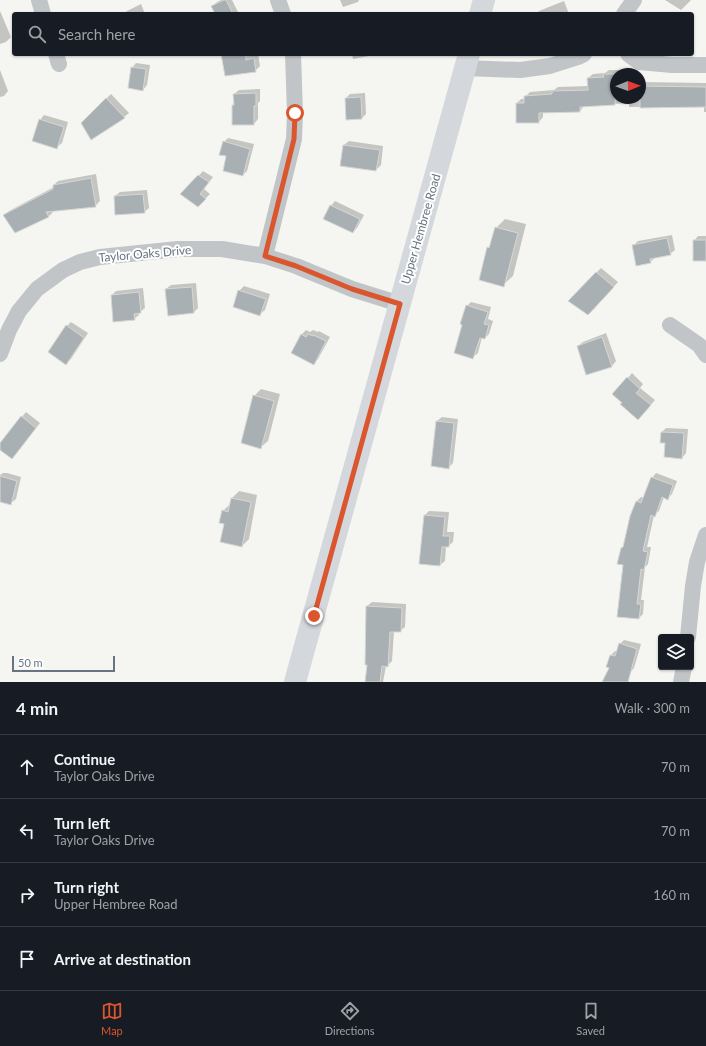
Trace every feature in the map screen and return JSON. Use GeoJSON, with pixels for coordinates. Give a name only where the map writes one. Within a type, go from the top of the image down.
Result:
{"type":"FeatureCollection","features":[{"type":"Feature","properties":{"kind":"street"},"geometry":{"type":"LineString","coordinates":[[39,0],[42,12]]}},
{"type":"Feature","properties":{"kind":"street"},"geometry":{"type":"LineString","coordinates":[[278,0],[282,12]]}},
{"type":"Feature","properties":{"kind":"street"},"geometry":{"type":"LineString","coordinates":[[481,12],[484,0]]}},
{"type":"Feature","properties":{"kind":"street"},"geometry":{"type":"LineString","coordinates":[[625,12],[634,0]]}},
{"type":"Feature","properties":{"kind":"street"},"geometry":{"type":"LineString","coordinates":[[265,256],[294,139],[295,113],[293,56]]}},
{"type":"Feature","properties":{"kind":"street"},"geometry":{"type":"LineString","coordinates":[[467,61],[520,70],[550,66],[580,56]]}},
{"type":"Feature","properties":{"kind":"street"},"geometry":{"type":"LineString","coordinates":[[631,56],[639,62],[672,65],[706,65]]}},
{"type":"Feature","properties":{"kind":"street","name":"Upper Hembree Road"},"geometry":{"type":"LineString","coordinates":[[295,682],[467,61]]}},
{"type":"Feature","properties":{"kind":"street","name":"Taylor Oaks Drive"},"geometry":{"type":"LineString","coordinates":[[0,354],[9,330],[19,311],[37,289],[63,270],[80,262],[100,256],[178,248],[222,249],[265,256],[296,266],[352,289],[400,304]]}},
{"type":"Feature","properties":{"kind":"street"},"geometry":{"type":"LineString","coordinates":[[670,325],[699,346],[706,355]]}},
{"type":"Feature","properties":{"kind":"street"},"geometry":{"type":"LineString","coordinates":[[688,634],[697,562],[706,535]]}},
{"type":"Feature","properties":{"kind":"street"},"geometry":{"type":"LineString","coordinates":[[680,682],[683,670]]}},
{"type":"Feature","properties":{"kind":"building"},"geometry":{"type":"Polygon","coordinates":[[[226,0],[232,12],[214,12],[211,6],[226,0]]]}},
{"type":"Feature","properties":{"kind":"building"},"geometry":{"type":"Polygon","coordinates":[[[221,56],[245,56],[246,60],[254,58],[256,72],[225,76],[221,56]]]}},
{"type":"Feature","properties":{"kind":"building"},"geometry":{"type":"Polygon","coordinates":[[[131,67],[146,69],[143,91],[128,88],[131,67]]]}},
{"type":"Feature","properties":{"kind":"building"},"geometry":{"type":"Polygon","coordinates":[[[603,74],[610,74],[610,104],[615,105],[580,107],[580,112],[539,113],[539,123],[516,123],[516,103],[524,103],[524,96],[552,94],[552,91],[588,90],[587,78],[604,77],[603,74]]]}},
{"type":"Feature","properties":{"kind":"building"},"geometry":{"type":"Polygon","coordinates":[[[646,86],[706,87],[706,107],[640,108],[640,104],[646,104],[646,86]]]}},
{"type":"Feature","properties":{"kind":"building"},"geometry":{"type":"Polygon","coordinates":[[[256,93],[254,125],[232,125],[232,105],[234,105],[233,94],[256,93]]]}},
{"type":"Feature","properties":{"kind":"building"},"geometry":{"type":"Polygon","coordinates":[[[361,97],[362,119],[346,120],[345,98],[361,97]]]}},
{"type":"Feature","properties":{"kind":"building"},"geometry":{"type":"Polygon","coordinates":[[[106,98],[125,118],[91,140],[81,123],[106,98]]]}},
{"type":"Feature","properties":{"kind":"building"},"geometry":{"type":"Polygon","coordinates":[[[39,119],[64,127],[57,149],[32,141],[39,119]]]}},
{"type":"Feature","properties":{"kind":"building"},"geometry":{"type":"Polygon","coordinates":[[[223,141],[250,149],[243,176],[223,171],[226,156],[219,155],[223,141]]]}},
{"type":"Feature","properties":{"kind":"building"},"geometry":{"type":"Polygon","coordinates":[[[343,145],[380,150],[376,171],[340,166],[343,145]]]}},
{"type":"Feature","properties":{"kind":"building"},"geometry":{"type":"Polygon","coordinates":[[[198,175],[209,182],[200,194],[206,199],[198,207],[180,194],[198,175]]]}},
{"type":"Feature","properties":{"kind":"building"},"geometry":{"type":"Polygon","coordinates":[[[91,178],[96,207],[46,212],[49,217],[15,233],[3,215],[53,189],[53,185],[91,178]]]}},
{"type":"Feature","properties":{"kind":"building"},"geometry":{"type":"Polygon","coordinates":[[[143,194],[145,213],[115,215],[114,196],[143,194]]]}},
{"type":"Feature","properties":{"kind":"building"},"geometry":{"type":"Polygon","coordinates":[[[330,205],[360,219],[353,233],[323,219],[330,205]]]}},
{"type":"Feature","properties":{"kind":"building"},"geometry":{"type":"Polygon","coordinates":[[[495,227],[518,233],[504,287],[479,280],[487,247],[489,248],[495,227]]]}},
{"type":"Feature","properties":{"kind":"building"},"geometry":{"type":"Polygon","coordinates":[[[667,238],[671,255],[650,259],[651,263],[636,266],[632,245],[667,238]]]}},
{"type":"Feature","properties":{"kind":"building"},"geometry":{"type":"Polygon","coordinates":[[[693,240],[706,240],[706,261],[693,261],[693,240]]]}},
{"type":"Feature","properties":{"kind":"building"},"geometry":{"type":"Polygon","coordinates":[[[596,272],[614,287],[588,315],[568,301],[596,272]]]}},
{"type":"Feature","properties":{"kind":"building"},"geometry":{"type":"Polygon","coordinates":[[[192,287],[194,313],[168,316],[165,289],[192,287]]]}},
{"type":"Feature","properties":{"kind":"building"},"geometry":{"type":"Polygon","coordinates":[[[238,290],[266,299],[260,316],[233,307],[238,290]]]}},
{"type":"Feature","properties":{"kind":"building"},"geometry":{"type":"Polygon","coordinates":[[[139,292],[141,313],[134,314],[135,320],[113,322],[111,295],[139,292]]]}},
{"type":"Feature","properties":{"kind":"building"},"geometry":{"type":"Polygon","coordinates":[[[466,305],[488,312],[484,324],[489,325],[485,339],[480,338],[473,359],[454,353],[462,325],[460,324],[466,305]]]}},
{"type":"Feature","properties":{"kind":"building"},"geometry":{"type":"Polygon","coordinates":[[[66,325],[84,338],[66,365],[48,352],[66,325]]]}},
{"type":"Feature","properties":{"kind":"building"},"geometry":{"type":"Polygon","coordinates":[[[301,334],[306,337],[308,334],[313,335],[326,341],[314,365],[291,353],[301,334]]]}},
{"type":"Feature","properties":{"kind":"building"},"geometry":{"type":"Polygon","coordinates":[[[602,337],[612,367],[586,375],[577,346],[602,337]]]}},
{"type":"Feature","properties":{"kind":"building"},"geometry":{"type":"Polygon","coordinates":[[[627,377],[640,389],[636,393],[651,405],[638,420],[620,404],[622,403],[612,394],[627,377]]]}},
{"type":"Feature","properties":{"kind":"building"},"geometry":{"type":"Polygon","coordinates":[[[253,395],[274,401],[261,449],[241,443],[253,395]]]}},
{"type":"Feature","properties":{"kind":"building"},"geometry":{"type":"Polygon","coordinates":[[[21,416],[36,428],[12,459],[0,450],[0,443],[21,416]]]}},
{"type":"Feature","properties":{"kind":"building"},"geometry":{"type":"Polygon","coordinates":[[[436,421],[454,423],[449,469],[431,466],[436,421]]]}},
{"type":"Feature","properties":{"kind":"building"},"geometry":{"type":"Polygon","coordinates":[[[661,432],[684,433],[682,459],[664,457],[665,443],[660,443],[661,432]]]}},
{"type":"Feature","properties":{"kind":"building"},"geometry":{"type":"Polygon","coordinates":[[[0,476],[17,481],[11,505],[0,502],[0,476]]]}},
{"type":"Feature","properties":{"kind":"building"},"geometry":{"type":"Polygon","coordinates":[[[651,477],[673,485],[668,500],[662,497],[655,517],[651,515],[643,551],[648,552],[644,570],[641,569],[637,604],[641,604],[639,619],[617,617],[623,565],[617,564],[621,548],[623,547],[630,516],[636,501],[641,503],[651,477]]]}},
{"type":"Feature","properties":{"kind":"building"},"geometry":{"type":"Polygon","coordinates":[[[231,498],[251,502],[242,547],[220,542],[224,524],[219,523],[222,510],[228,512],[231,498]]]}},
{"type":"Feature","properties":{"kind":"building"},"geometry":{"type":"Polygon","coordinates":[[[424,515],[445,517],[443,536],[450,536],[449,547],[442,547],[440,566],[419,564],[424,515]]]}},
{"type":"Feature","properties":{"kind":"building"},"geometry":{"type":"Polygon","coordinates":[[[366,606],[402,608],[401,632],[390,632],[388,667],[382,666],[380,682],[365,682],[367,665],[365,665],[366,606]]]}},
{"type":"Feature","properties":{"kind":"building"},"geometry":{"type":"Polygon","coordinates":[[[619,643],[637,649],[628,682],[602,682],[609,668],[606,667],[610,655],[615,656],[619,643]]]}},
{"type":"Feature","properties":{"kind":"route"},"geometry":{"type":"LineString","coordinates":[[295,113],[294,139],[265,256],[296,266],[352,289],[400,304],[314,616]]}}]}
